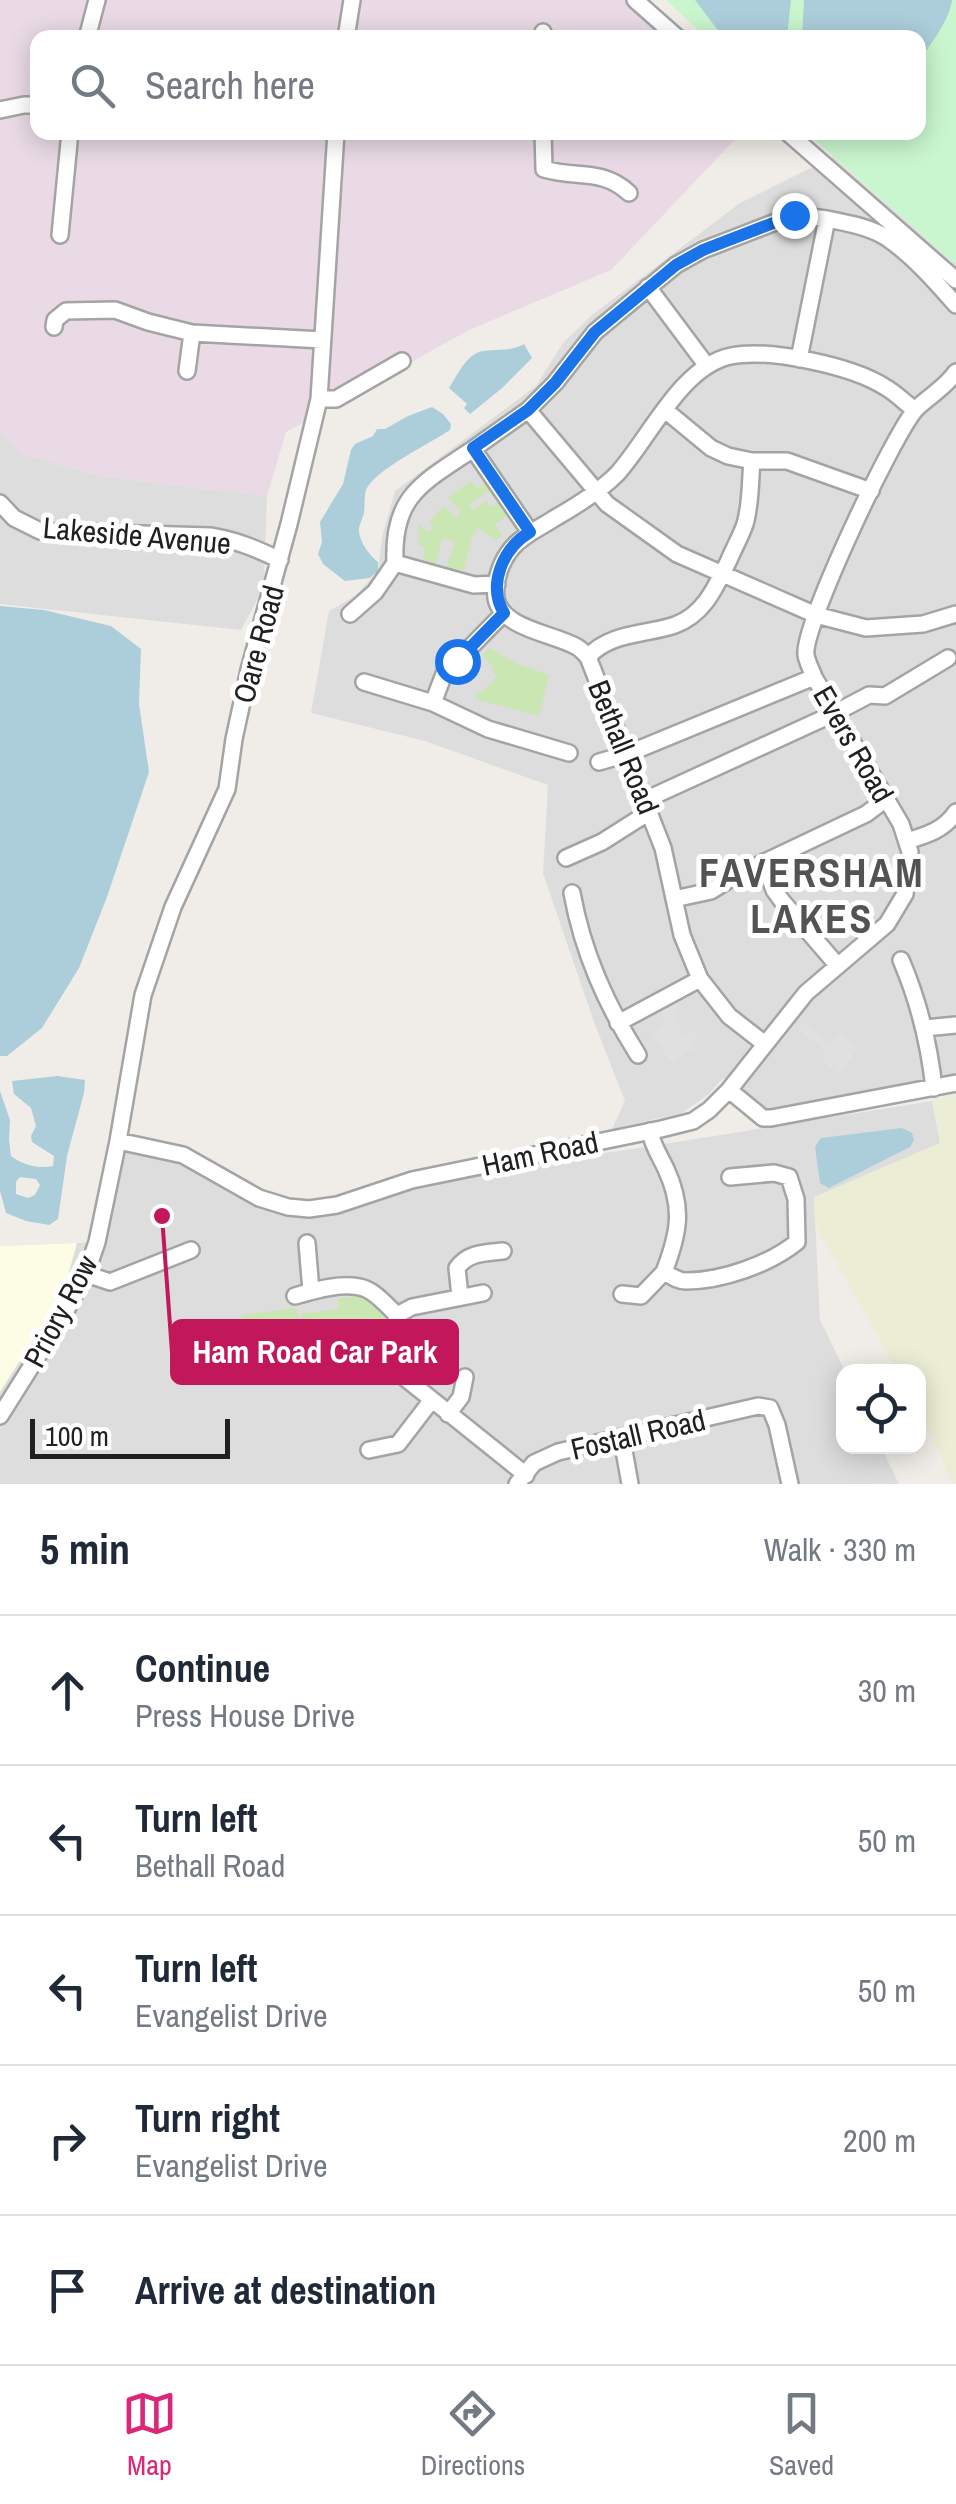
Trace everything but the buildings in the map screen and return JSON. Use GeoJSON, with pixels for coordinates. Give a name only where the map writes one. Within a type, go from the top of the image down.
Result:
{"type":"FeatureCollection","features":[{"type":"Feature","properties":{"kind":"street"},"geometry":{"type":"LineString","coordinates":[[89,30],[97,0]]}},
{"type":"Feature","properties":{"kind":"street"},"geometry":{"type":"LineString","coordinates":[[347,30],[352,0]]}},
{"type":"Feature","properties":{"kind":"street"},"geometry":{"type":"LineString","coordinates":[[635,0],[669,30]]}},
{"type":"Feature","properties":{"kind":"street"},"geometry":{"type":"LineString","coordinates":[[0,110],[30,105]]}},
{"type":"Feature","properties":{"kind":"street"},"geometry":{"type":"LineString","coordinates":[[60,235],[69,140]]}},
{"type":"Feature","properties":{"kind":"street","name":"Oare Road"},"geometry":{"type":"LineString","coordinates":[[118,1141],[146,982],[173,907],[227,788],[249,670],[319,399],[335,140]]}},
{"type":"Feature","properties":{"kind":"street"},"geometry":{"type":"LineString","coordinates":[[543,140],[544,169],[607,178],[629,194]]}},
{"type":"Feature","properties":{"kind":"street"},"geometry":{"type":"LineString","coordinates":[[796,140],[956,280]]}},
{"type":"Feature","properties":{"kind":"street"},"geometry":{"type":"LineString","coordinates":[[350,614],[386,579],[395,563],[397,520],[408,500],[426,481],[528,410],[595,332],[676,265],[703,250],[794,215],[827,218],[886,237],[956,305]]}},
{"type":"Feature","properties":{"kind":"street"},"geometry":{"type":"LineString","coordinates":[[800,359],[827,218]]}},
{"type":"Feature","properties":{"kind":"street"},"geometry":{"type":"LineString","coordinates":[[648,288],[707,366]]}},
{"type":"Feature","properties":{"kind":"street"},"geometry":{"type":"LineString","coordinates":[[54,327],[55,320],[66,310],[115,310],[192,334],[322,340]]}},
{"type":"Feature","properties":{"kind":"street"},"geometry":{"type":"LineString","coordinates":[[187,372],[192,334]]}},
{"type":"Feature","properties":{"kind":"street"},"geometry":{"type":"LineString","coordinates":[[433,703],[444,674],[504,613],[496,600],[497,584],[509,551],[523,537],[615,475],[665,410],[707,366],[728,356],[764,353],[800,359],[854,372],[885,386],[915,410]]}},
{"type":"Feature","properties":{"kind":"street"},"geometry":{"type":"LineString","coordinates":[[319,399],[336,399],[402,361]]}},
{"type":"Feature","properties":{"kind":"street","name":"Evers Road"},"geometry":{"type":"LineString","coordinates":[[908,840],[814,677],[805,654],[836,564],[886,458],[915,410],[956,372]]}},
{"type":"Feature","properties":{"kind":"street"},"geometry":{"type":"LineString","coordinates":[[528,410],[618,514],[677,554],[816,615],[866,628],[923,624],[956,614]]}},
{"type":"Feature","properties":{"kind":"street"},"geometry":{"type":"LineString","coordinates":[[665,410],[711,448],[728,456],[787,461],[871,491]]}},
{"type":"Feature","properties":{"kind":"street"},"geometry":{"type":"LineString","coordinates":[[473,448],[530,532]]}},
{"type":"Feature","properties":{"kind":"street"},"geometry":{"type":"LineString","coordinates":[[588,658],[622,636],[678,624],[709,599],[744,525],[752,461]]}},
{"type":"Feature","properties":{"kind":"street","name":"Lakeside Avenue"},"geometry":{"type":"LineString","coordinates":[[0,503],[23,524],[40,530],[210,536],[240,542],[280,560]]}},
{"type":"Feature","properties":{"kind":"street"},"geometry":{"type":"LineString","coordinates":[[395,563],[474,585],[497,584]]}},
{"type":"Feature","properties":{"kind":"street","name":"Bethall Road"},"geometry":{"type":"LineString","coordinates":[[504,613],[543,636],[579,648],[588,658],[644,808],[664,848],[682,935],[700,979],[729,1016],[765,1044]]}},
{"type":"Feature","properties":{"kind":"street"},"geometry":{"type":"LineString","coordinates":[[566,858],[602,842],[644,808],[869,695],[886,696],[948,658]]}},
{"type":"Feature","properties":{"kind":"street"},"geometry":{"type":"LineString","coordinates":[[599,762],[814,677]]}},
{"type":"Feature","properties":{"kind":"street"},"geometry":{"type":"LineString","coordinates":[[364,682],[433,703],[488,729],[570,753]]}},
{"type":"Feature","properties":{"kind":"street"},"geometry":{"type":"LineString","coordinates":[[674,899],[711,891],[733,876],[866,814],[886,799]]}},
{"type":"Feature","properties":{"kind":"street"},"geometry":{"type":"LineString","coordinates":[[956,812],[948,824],[908,840],[908,880],[898,910],[887,924],[806,993],[729,1090],[763,1118],[772,1118],[956,1083]]}},
{"type":"Feature","properties":{"kind":"street"},"geometry":{"type":"LineString","coordinates":[[764,862],[782,902],[838,966]]}},
{"type":"Feature","properties":{"kind":"street"},"geometry":{"type":"LineString","coordinates":[[572,893],[582,941],[602,992],[638,1055]]}},
{"type":"Feature","properties":{"kind":"street"},"geometry":{"type":"LineString","coordinates":[[901,960],[925,1028],[934,1088]]}},
{"type":"Feature","properties":{"kind":"street"},"geometry":{"type":"LineString","coordinates":[[618,1023],[700,979]]}},
{"type":"Feature","properties":{"kind":"street"},"geometry":{"type":"LineString","coordinates":[[925,1028],[956,1025]]}},
{"type":"Feature","properties":{"kind":"street","name":"Ham Road"},"geometry":{"type":"LineString","coordinates":[[118,1141],[183,1154],[259,1198],[299,1209],[337,1204],[412,1180],[692,1121],[729,1090]]}},
{"type":"Feature","properties":{"kind":"street"},"geometry":{"type":"LineString","coordinates":[[622,1294],[641,1296],[664,1272],[679,1218],[670,1177],[651,1142],[650,1131]]}},
{"type":"Feature","properties":{"kind":"street","name":"Priory Row"},"geometry":{"type":"LineString","coordinates":[[0,1416],[86,1274],[101,1227],[118,1141]]}},
{"type":"Feature","properties":{"kind":"street"},"geometry":{"type":"LineString","coordinates":[[664,1272],[682,1282],[713,1277],[754,1267],[780,1256],[797,1242],[796,1198],[789,1177],[774,1173],[730,1177]]}},
{"type":"Feature","properties":{"kind":"street"},"geometry":{"type":"LineString","coordinates":[[307,1244],[310,1273],[303,1294],[342,1287],[364,1288],[397,1315]]}},
{"type":"Feature","properties":{"kind":"street"},"geometry":{"type":"LineString","coordinates":[[86,1274],[110,1282],[191,1250]]}},
{"type":"Feature","properties":{"kind":"street"},"geometry":{"type":"LineString","coordinates":[[460,1296],[457,1268],[461,1262],[471,1255],[503,1250]]}},
{"type":"Feature","properties":{"kind":"street"},"geometry":{"type":"LineString","coordinates":[[483,1293],[412,1307],[397,1315],[392,1338],[394,1360],[405,1378],[522,1479]]}},
{"type":"Feature","properties":{"kind":"street"},"geometry":{"type":"LineString","coordinates":[[448,1414],[461,1397],[465,1377]]}},
{"type":"Feature","properties":{"kind":"street"},"geometry":{"type":"LineString","coordinates":[[368,1450],[398,1444],[431,1401]]}},
{"type":"Feature","properties":{"kind":"street","name":"Fostall Road"},"geometry":{"type":"LineString","coordinates":[[522,1479],[534,1462],[558,1452],[758,1406],[770,1408],[777,1425],[790,1484]]}},
{"type":"Feature","properties":{"kind":"street"},"geometry":{"type":"LineString","coordinates":[[622,1439],[630,1484]]}},
{"type":"Feature","properties":{"kind":"shaded area"},"geometry":{"type":"Polygon","coordinates":[[[0,0],[627,0],[661,30],[30,30],[30,140],[734,140],[611,270],[469,330],[286,432],[267,496],[100,476],[20,453],[0,431],[0,0]]]}},
{"type":"Feature","properties":{"kind":"shaded area"},"geometry":{"type":"Polygon","coordinates":[[[833,157],[956,265],[956,1083],[771,1118],[723,1078],[709,1094],[682,1113],[612,1129],[625,1101],[543,873],[548,785],[425,741],[311,713],[329,611],[355,596],[378,571],[382,537],[395,491],[536,386],[563,343],[592,315],[740,203],[833,157]]]}},
{"type":"Feature","properties":{"kind":"shaded area"},"geometry":{"type":"Polygon","coordinates":[[[0,431],[20,453],[100,476],[267,496],[264,577],[241,630],[0,604],[0,431]]]}},
{"type":"Feature","properties":{"kind":"shaded area"},"geometry":{"type":"Polygon","coordinates":[[[675,1002],[681,1012],[676,1015],[681,1032],[693,1031],[698,1039],[694,1042],[696,1046],[673,1062],[652,1034],[666,1024],[659,1012],[675,1002]]]}},
{"type":"Feature","properties":{"kind":"shaded area"},"geometry":{"type":"Polygon","coordinates":[[[804,1022],[829,1043],[840,1033],[859,1047],[839,1074],[822,1060],[826,1055],[823,1049],[798,1029],[804,1022]]]}},
{"type":"Feature","properties":{"kind":"shaded area"},"geometry":{"type":"Polygon","coordinates":[[[956,1094],[956,1484],[926,1425],[926,1364],[893,1364],[815,1225],[814,1197],[940,1143],[932,1101],[956,1094]]]}},
{"type":"Feature","properties":{"kind":"shaded area"},"geometry":{"type":"Polygon","coordinates":[[[932,1101],[940,1143],[814,1198],[820,1320],[842,1364],[836,1364],[836,1454],[884,1454],[899,1484],[0,1484],[0,1246],[103,1242],[122,1152],[150,1147],[299,1209],[412,1180],[932,1101]]]}},
{"type":"Feature","properties":{"kind":"shaded area"},"geometry":{"type":"Polygon","coordinates":[[[77,1243],[66,1283],[0,1392],[0,1246],[77,1243]]]}},
{"type":"Feature","properties":{"kind":"green space"},"geometry":{"type":"Polygon","coordinates":[[[666,0],[956,0],[956,265],[815,140],[926,140],[926,30],[698,30],[666,0]]]}},
{"type":"Feature","properties":{"kind":"green space"},"geometry":{"type":"Polygon","coordinates":[[[471,481],[477,488],[485,483],[490,490],[469,504],[473,510],[486,501],[490,507],[498,502],[508,515],[495,524],[502,535],[496,540],[478,528],[464,570],[446,567],[455,542],[442,538],[436,564],[423,559],[425,547],[418,545],[417,524],[429,532],[434,527],[429,523],[443,506],[456,518],[461,511],[448,498],[471,481]]]}},
{"type":"Feature","properties":{"kind":"green space"},"geometry":{"type":"Polygon","coordinates":[[[490,648],[515,663],[549,675],[539,716],[475,699],[497,677],[482,655],[490,648]]]}},
{"type":"Feature","properties":{"kind":"green space"},"geometry":{"type":"Polygon","coordinates":[[[357,1296],[377,1307],[387,1327],[371,1318],[303,1329],[301,1314],[339,1309],[338,1298],[357,1296]]]}},
{"type":"Feature","properties":{"kind":"green space"},"geometry":{"type":"Polygon","coordinates":[[[297,1308],[299,1329],[244,1337],[241,1315],[297,1308]]]}},
{"type":"Feature","properties":{"kind":"water"},"geometry":{"type":"Polygon","coordinates":[[[695,0],[791,0],[788,30],[718,30],[695,0]]]}},
{"type":"Feature","properties":{"kind":"water"},"geometry":{"type":"Polygon","coordinates":[[[804,0],[952,0],[943,25],[926,51],[926,30],[802,30],[804,0]]]}},
{"type":"Feature","properties":{"kind":"water"},"geometry":{"type":"Polygon","coordinates":[[[524,344],[532,358],[470,414],[464,408],[467,404],[449,388],[464,364],[480,352],[524,344]]]}},
{"type":"Feature","properties":{"kind":"water"},"geometry":{"type":"Polygon","coordinates":[[[432,407],[451,424],[450,430],[371,482],[366,490],[359,533],[378,562],[378,571],[370,578],[345,581],[323,564],[318,554],[322,542],[320,522],[343,484],[351,450],[377,429],[432,407]]]}},
{"type":"Feature","properties":{"kind":"water"},"geometry":{"type":"Polygon","coordinates":[[[0,606],[44,610],[111,626],[141,649],[139,704],[149,772],[79,968],[42,1028],[7,1056],[0,1056],[0,606]]]}},
{"type":"Feature","properties":{"kind":"water"},"geometry":{"type":"Polygon","coordinates":[[[57,1076],[85,1080],[67,1156],[58,1219],[49,1225],[6,1213],[0,1191],[0,1091],[10,1120],[11,1156],[31,1166],[53,1166],[54,1156],[32,1142],[36,1126],[31,1108],[14,1094],[12,1081],[57,1076]],[[20,1177],[16,1194],[28,1198],[35,1195],[40,1185],[36,1179],[20,1177]]]}},
{"type":"Feature","properties":{"kind":"water"},"geometry":{"type":"Polygon","coordinates":[[[902,1128],[912,1133],[910,1147],[829,1188],[820,1183],[815,1147],[821,1138],[902,1128]]]}},
{"type":"Feature","properties":{"kind":"place","name":"Ham Road Car Park"},"geometry":{"type":"Point","coordinates":[162,1216]}},
{"type":"Feature","properties":{"kind":"district","name":"FAVERSHAM LAKES"},"geometry":{"type":"Point","coordinates":[812,895]}},
{"type":"Feature","properties":{"kind":"route"},"geometry":{"type":"LineString","coordinates":[[457,661],[504,613],[496,600],[500,568],[509,551],[530,532],[473,448],[528,410],[595,332],[676,265],[703,250],[794,215]]}}]}
